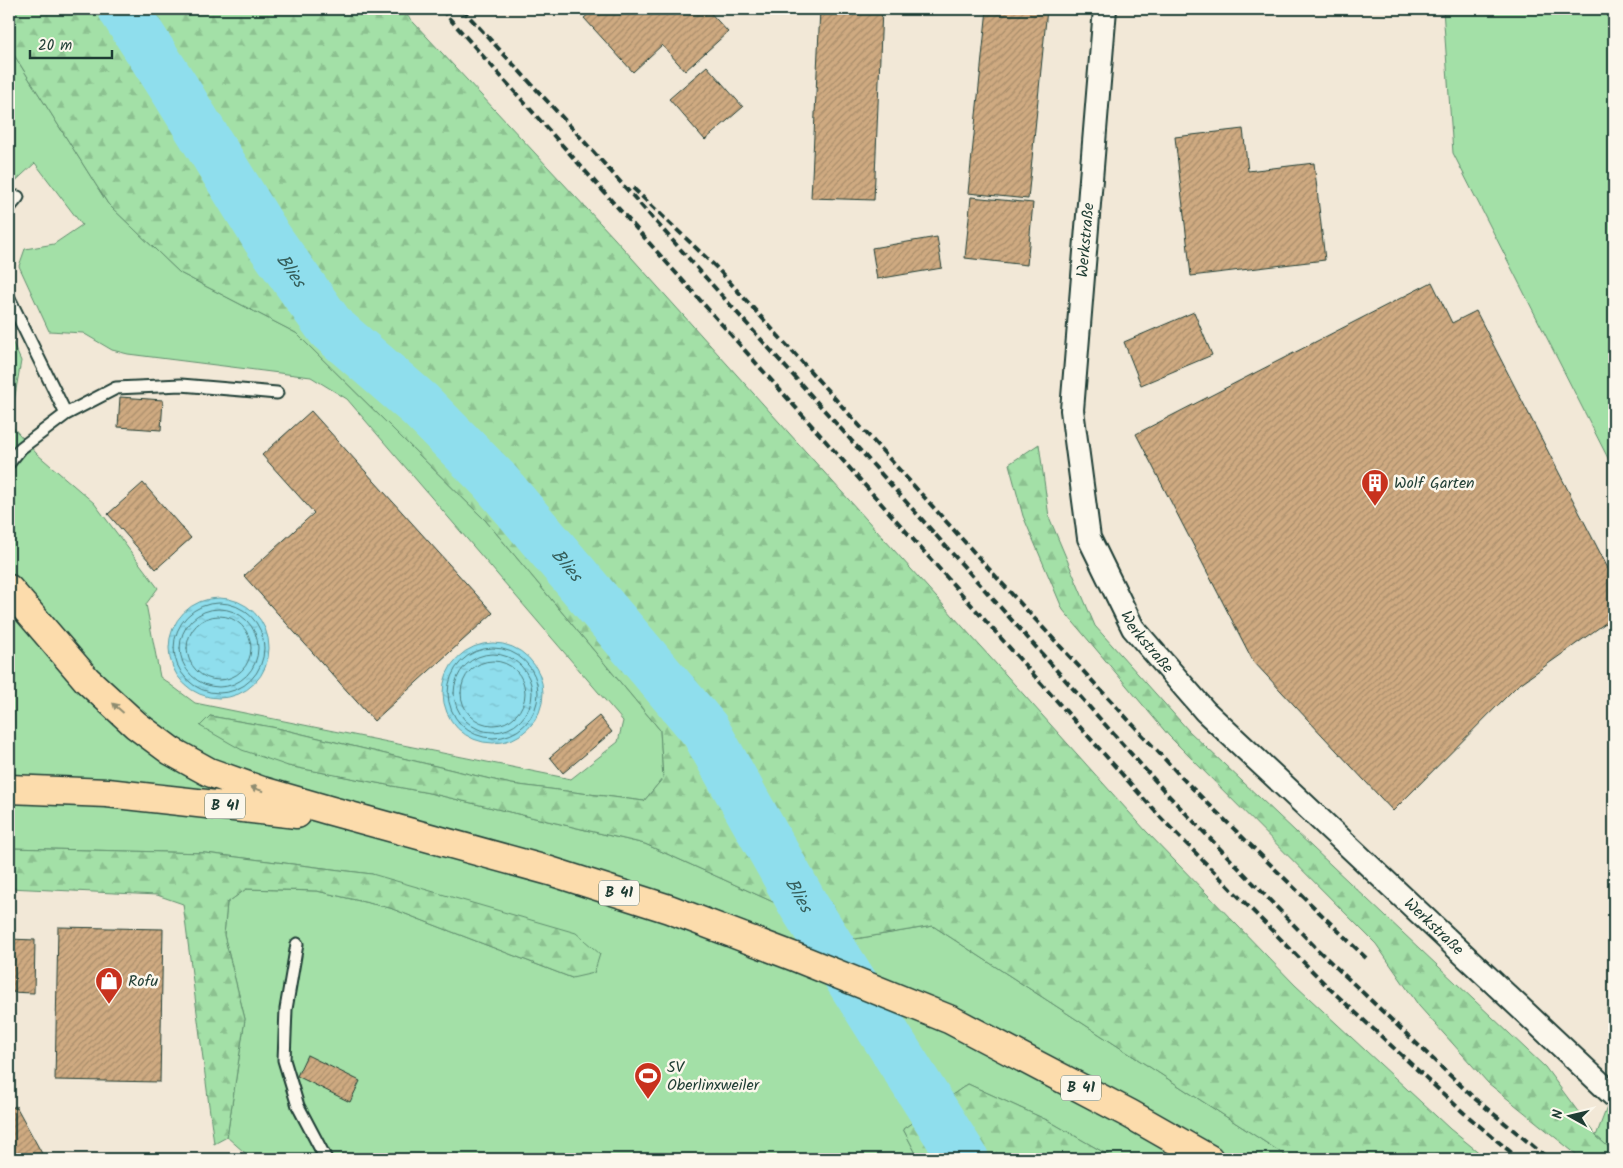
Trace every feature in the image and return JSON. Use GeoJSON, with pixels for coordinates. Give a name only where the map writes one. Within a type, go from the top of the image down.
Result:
{"type":"FeatureCollection","features":[{"type":"Feature","properties":{"kind":"highway"},"geometry":{"type":"LineString","coordinates":[[9,589],[88,680],[136,725],[171,751],[209,772],[262,791],[438,840]]}},
{"type":"Feature","properties":{"kind":"highway","name":"B 41"},"geometry":{"type":"LineString","coordinates":[[9,789],[107,793],[330,818],[438,840],[550,871],[642,900],[795,957],[951,1020],[1130,1114],[1209,1159]]}},
{"type":"Feature","properties":{"kind":"street","name":"Werkstraße"},"geometry":{"type":"LineString","coordinates":[[1104,9],[1072,410],[1089,538],[1133,628],[1205,711],[1614,1096]]}},
{"type":"Feature","properties":{"kind":"lane"},"geometry":{"type":"LineString","coordinates":[[9,208],[18,197]]}},
{"type":"Feature","properties":{"kind":"lane"},"geometry":{"type":"LineString","coordinates":[[9,298],[66,414]]}},
{"type":"Feature","properties":{"kind":"lane"},"geometry":{"type":"LineString","coordinates":[[9,463],[22,448],[66,414],[116,388],[181,385],[277,393]]}},
{"type":"Feature","properties":{"kind":"lane"},"geometry":{"type":"LineString","coordinates":[[297,944],[286,1009],[284,1060],[298,1106],[326,1159]]}},
{"type":"Feature","properties":{"kind":"green space"},"geometry":{"type":"Polygon","coordinates":[[[9,9],[401,9],[614,238],[1146,831],[1295,985],[1450,1129],[1487,1159],[1291,1159],[933,926],[855,939],[645,844],[429,793],[288,766],[242,750],[200,726],[210,716],[277,728],[511,784],[644,801],[663,778],[660,730],[486,521],[296,333],[180,273],[108,204],[9,47],[9,9]]]}},
{"type":"Feature","properties":{"kind":"green space"},"geometry":{"type":"Polygon","coordinates":[[[1443,9],[1614,9],[1614,470],[1453,153],[1443,9]]]}},
{"type":"Feature","properties":{"kind":"green space"},"geometry":{"type":"Polygon","coordinates":[[[9,47],[108,204],[180,273],[296,333],[486,521],[660,730],[663,778],[644,801],[511,784],[277,728],[210,716],[288,766],[429,793],[645,844],[855,939],[933,926],[1291,1159],[1115,1159],[1049,1121],[968,1084],[903,1129],[919,1159],[252,1159],[227,1137],[245,1019],[224,935],[227,903],[246,889],[317,891],[390,908],[572,978],[372,874],[205,853],[9,848],[9,334],[21,361],[10,424],[37,454],[94,503],[158,588],[146,604],[160,677],[195,703],[571,779],[618,742],[623,721],[347,399],[311,377],[128,354],[112,350],[83,333],[49,331],[19,266],[25,249],[54,244],[82,225],[35,163],[9,187],[9,47]]]}},
{"type":"Feature","properties":{"kind":"green space"},"geometry":{"type":"Polygon","coordinates":[[[1039,444],[1049,517],[1095,626],[1189,731],[1545,1067],[1596,1136],[1614,1152],[1614,1159],[1582,1159],[1488,1083],[1419,1006],[1376,944],[1169,736],[1063,610],[1023,516],[1009,464],[1039,444]]]}},
{"type":"Feature","properties":{"kind":"green space"},"geometry":{"type":"Polygon","coordinates":[[[9,848],[205,853],[372,874],[576,933],[600,954],[594,973],[572,978],[390,908],[317,891],[246,889],[227,903],[224,935],[245,1019],[227,1137],[214,1144],[183,904],[157,895],[9,888],[9,848]]]}},
{"type":"Feature","properties":{"kind":"green space"},"geometry":{"type":"Polygon","coordinates":[[[1607,1007],[1614,1021],[1614,1152],[1596,1136],[1612,1094],[1607,1007]]]}},
{"type":"Feature","properties":{"kind":"green space"},"geometry":{"type":"Polygon","coordinates":[[[968,1084],[1049,1121],[1115,1159],[919,1159],[903,1129],[968,1084]]]}},
{"type":"Feature","properties":{"kind":"water"},"geometry":{"type":"Polygon","coordinates":[[[219,598],[238,601],[255,612],[266,629],[269,648],[266,667],[255,684],[238,695],[219,698],[200,695],[183,684],[172,667],[169,648],[172,629],[183,612],[200,601],[219,598]]]}},
{"type":"Feature","properties":{"kind":"water"},"geometry":{"type":"Polygon","coordinates":[[[493,643],[512,646],[529,657],[540,674],[543,693],[540,712],[529,729],[512,740],[493,743],[474,740],[457,729],[446,712],[443,693],[446,674],[457,657],[474,646],[493,643]]]}},
{"type":"Feature","properties":{"kind":"building"},"geometry":{"type":"Polygon","coordinates":[[[595,9],[707,9],[728,32],[685,71],[662,45],[633,72],[584,18],[595,9]]]}},
{"type":"Feature","properties":{"kind":"building"},"geometry":{"type":"Polygon","coordinates":[[[820,9],[882,9],[874,200],[811,198],[820,9]]]}},
{"type":"Feature","properties":{"kind":"building"},"geometry":{"type":"Polygon","coordinates":[[[987,9],[1047,9],[1028,199],[968,193],[987,9]]]}},
{"type":"Feature","properties":{"kind":"building"},"geometry":{"type":"Polygon","coordinates":[[[707,66],[743,107],[705,140],[669,99],[707,66]]]}},
{"type":"Feature","properties":{"kind":"building"},"geometry":{"type":"Polygon","coordinates":[[[1243,129],[1248,171],[1314,163],[1325,260],[1191,276],[1175,137],[1243,129]]]}},
{"type":"Feature","properties":{"kind":"building"},"geometry":{"type":"Polygon","coordinates":[[[971,197],[1033,203],[1027,265],[965,258],[971,197]]]}},
{"type":"Feature","properties":{"kind":"building"},"geometry":{"type":"Polygon","coordinates":[[[937,237],[942,268],[877,279],[872,248],[937,237]]]}},
{"type":"Feature","properties":{"kind":"building","name":"Wolf Garten"},"geometry":{"type":"Polygon","coordinates":[[[1432,282],[1452,323],[1476,311],[1614,580],[1614,617],[1517,686],[1393,811],[1253,661],[1136,434],[1432,282]]]}},
{"type":"Feature","properties":{"kind":"building"},"geometry":{"type":"Polygon","coordinates":[[[1194,312],[1212,355],[1141,385],[1124,342],[1194,312]]]}},
{"type":"Feature","properties":{"kind":"building"},"geometry":{"type":"Polygon","coordinates":[[[120,397],[163,400],[161,430],[118,427],[120,397]]]}},
{"type":"Feature","properties":{"kind":"building"},"geometry":{"type":"Polygon","coordinates":[[[311,411],[493,613],[374,721],[244,576],[314,513],[262,455],[311,411]]]}},
{"type":"Feature","properties":{"kind":"building"},"geometry":{"type":"Polygon","coordinates":[[[143,483],[191,538],[156,569],[108,514],[143,483]]]}},
{"type":"Feature","properties":{"kind":"building"},"geometry":{"type":"Polygon","coordinates":[[[599,716],[612,732],[563,773],[550,757],[599,716]]]}},
{"type":"Feature","properties":{"kind":"building","name":"Rofu"},"geometry":{"type":"Polygon","coordinates":[[[58,927],[163,929],[160,1082],[55,1080],[58,927]]]}},
{"type":"Feature","properties":{"kind":"building"},"geometry":{"type":"Polygon","coordinates":[[[9,939],[35,940],[34,993],[9,992],[9,939]]]}},
{"type":"Feature","properties":{"kind":"building"},"geometry":{"type":"Polygon","coordinates":[[[307,1055],[360,1081],[350,1102],[297,1076],[307,1055]]]}},
{"type":"Feature","properties":{"kind":"building"},"geometry":{"type":"Polygon","coordinates":[[[16,1106],[45,1159],[9,1159],[9,1109],[16,1106]]]}},
{"type":"Feature","properties":{"kind":"waterway","name":"Blies"},"geometry":{"type":"LineString","coordinates":[[123,9],[267,238],[331,328],[420,405],[493,479],[705,730],[804,906],[964,1159]]}},
{"type":"Feature","properties":{"kind":"railway"},"geometry":{"type":"LineString","coordinates":[[441,9],[1161,818],[1329,988],[1464,1113],[1519,1159]]}},
{"type":"Feature","properties":{"kind":"railway"},"geometry":{"type":"LineString","coordinates":[[462,9],[573,129],[1168,795],[1320,952],[1474,1098],[1549,1159]]}},
{"type":"Feature","properties":{"kind":"railway"},"geometry":{"type":"LineString","coordinates":[[633,188],[716,267],[1009,591],[1185,781],[1366,958]]}},
{"type":"Feature","properties":{"kind":"place","name":"Wolf Garten"},"geometry":{"type":"Point","coordinates":[1375,507]}},
{"type":"Feature","properties":{"kind":"place","name":"Rofu"},"geometry":{"type":"Point","coordinates":[109,1005]}},
{"type":"Feature","properties":{"kind":"place","name":"SV Oberlinxweiler"},"geometry":{"type":"Point","coordinates":[648,1100]}}]}
